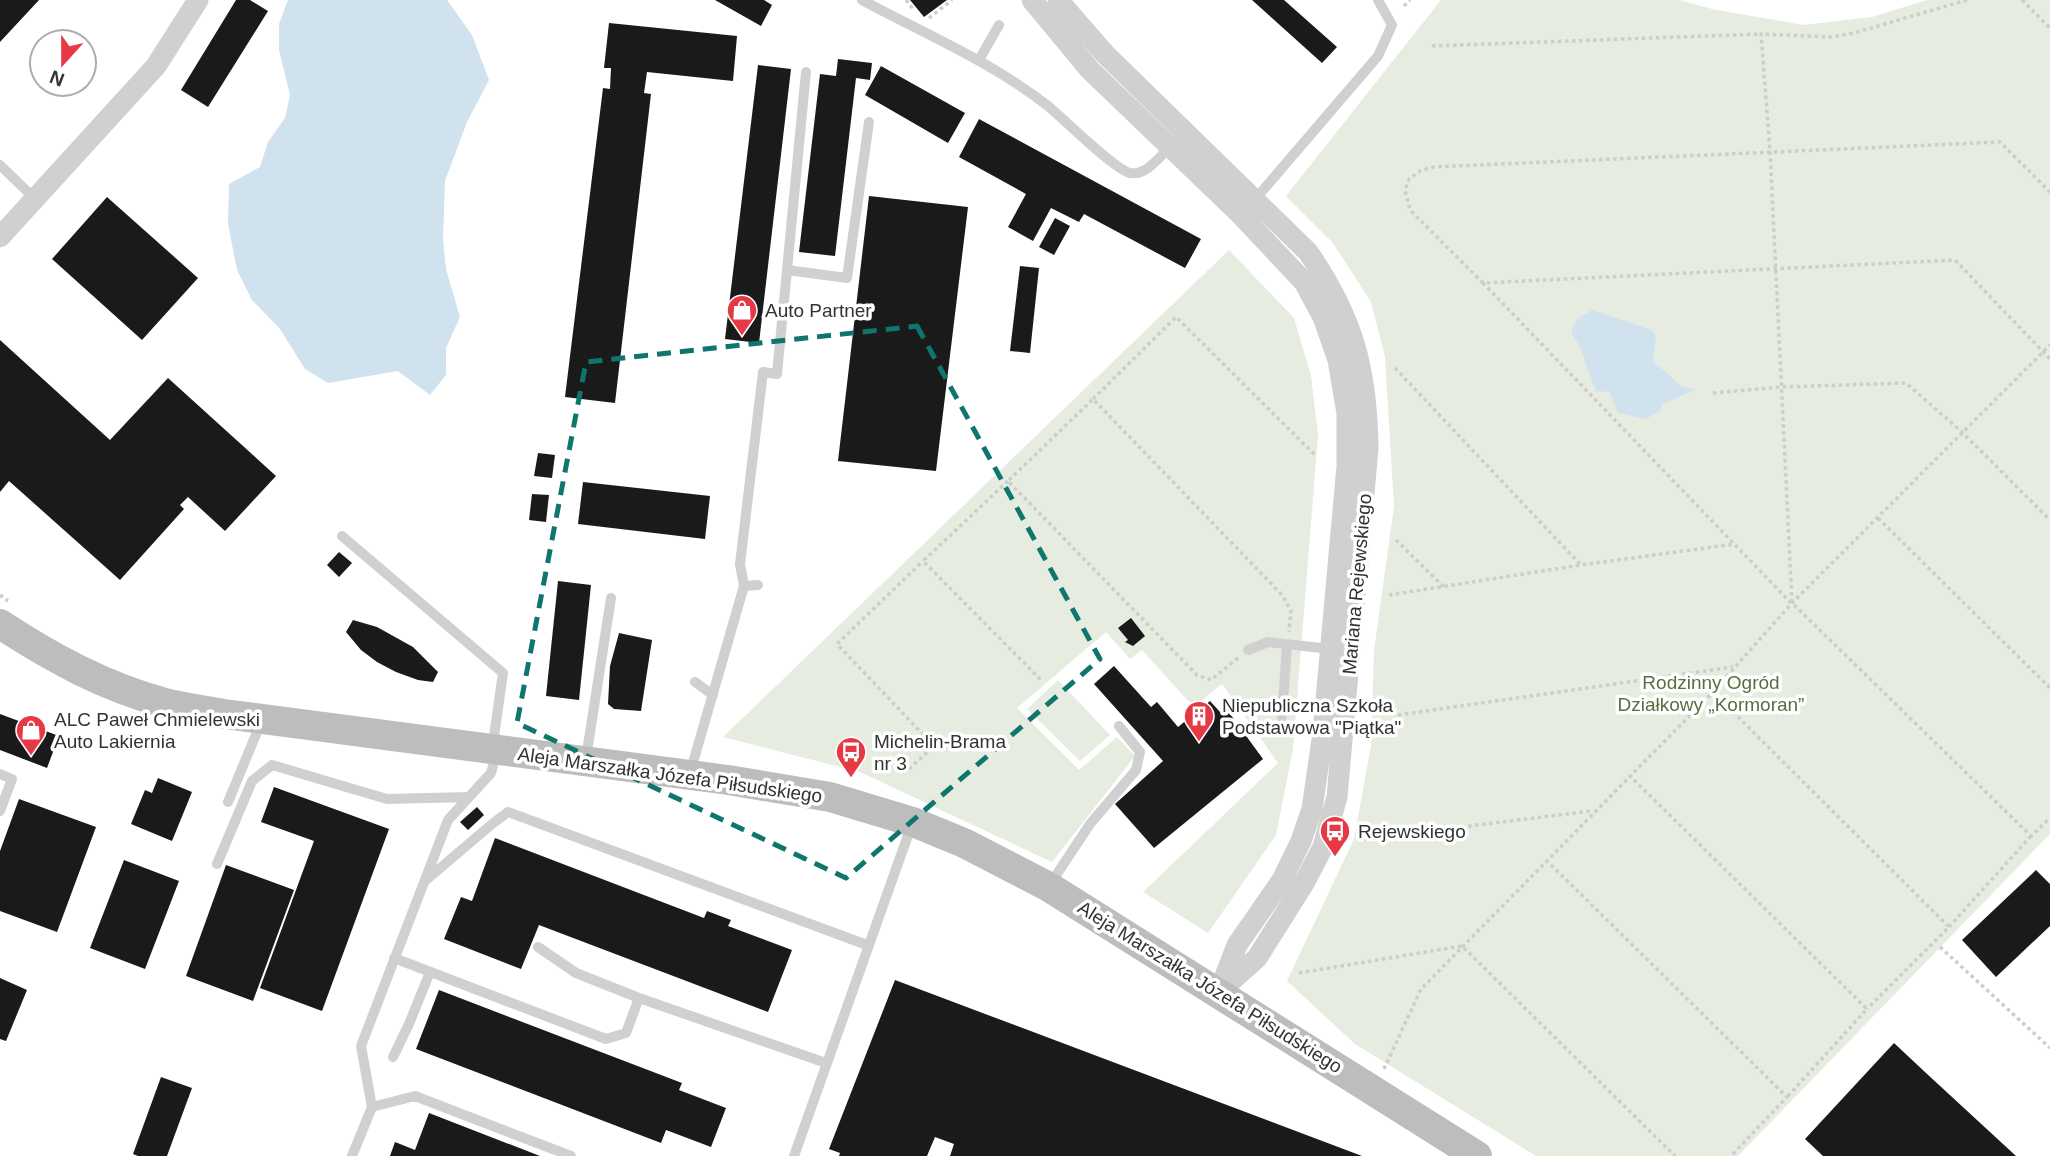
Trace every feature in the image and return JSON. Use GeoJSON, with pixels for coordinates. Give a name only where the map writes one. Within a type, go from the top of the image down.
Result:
{"type":"FeatureCollection","features":[{"type":"Feature","properties":{"kind":"street"},"geometry":{"type":"LineString","coordinates":[[0,237],[156,66],[198,0]]}},
{"type":"Feature","properties":{"kind":"street","name":"Mariana Rejewskiego"},"geometry":{"type":"LineString","coordinates":[[1032,0],[1090,70],[1241,215],[1304,282],[1323,317],[1338,360],[1348,413],[1347,466],[1323,733],[1312,809],[1301,841],[1282,880],[1237,945],[1219,992]]}},
{"type":"Feature","properties":{"kind":"street","name":"Mariana Rejewskiego"},"geometry":{"type":"LineString","coordinates":[[1058,0],[1105,54],[1308,252],[1326,278],[1345,314],[1359,353],[1368,409],[1368,448],[1337,797],[1323,847],[1303,885],[1257,958],[1219,992]]}},
{"type":"Feature","properties":{"kind":"street","name":"Aleja Marszałka Józefa Piłsudskiego"},"geometry":{"type":"LineString","coordinates":[[7,614],[48,655],[86,675],[166,704],[497,751],[690,775],[830,797],[913,822],[964,844],[1049,887],[1477,1156]]}},
{"type":"Feature","properties":{"kind":"lane"},"geometry":{"type":"LineString","coordinates":[[862,0],[979,60],[1040,100],[1071,124],[1118,169],[1133,174],[1146,169],[1169,148]]}},
{"type":"Feature","properties":{"kind":"lane"},"geometry":{"type":"LineString","coordinates":[[1241,215],[1378,55],[1392,25],[1378,0]]}},
{"type":"Feature","properties":{"kind":"lane"},"geometry":{"type":"LineString","coordinates":[[979,60],[999,25]]}},
{"type":"Feature","properties":{"kind":"lane"},"geometry":{"type":"LineString","coordinates":[[690,775],[744,586],[740,564],[763,372],[777,374],[806,72]]}},
{"type":"Feature","properties":{"kind":"lane"},"geometry":{"type":"LineString","coordinates":[[787,270],[847,278],[869,122]]}},
{"type":"Feature","properties":{"kind":"lane"},"geometry":{"type":"LineString","coordinates":[[0,165],[35,199]]}},
{"type":"Feature","properties":{"kind":"lane"},"geometry":{"type":"LineString","coordinates":[[342,536],[503,673],[495,736],[497,751],[491,773],[448,820],[361,1046],[372,1107],[352,1156]]}},
{"type":"Feature","properties":{"kind":"lane"},"geometry":{"type":"LineString","coordinates":[[744,586],[758,584]]}},
{"type":"Feature","properties":{"kind":"lane"},"geometry":{"type":"LineString","coordinates":[[586,762],[611,598]]}},
{"type":"Feature","properties":{"kind":"lane"},"geometry":{"type":"LineString","coordinates":[[1248,650],[1268,642],[1330,649]]}},
{"type":"Feature","properties":{"kind":"lane"},"geometry":{"type":"LineString","coordinates":[[1282,717],[1287,645]]}},
{"type":"Feature","properties":{"kind":"lane"},"geometry":{"type":"LineString","coordinates":[[695,682],[713,695]]}},
{"type":"Feature","properties":{"kind":"lane"},"geometry":{"type":"LineString","coordinates":[[228,802],[262,719]]}},
{"type":"Feature","properties":{"kind":"lane"},"geometry":{"type":"LineString","coordinates":[[1049,887],[1090,824],[1136,770],[1140,752],[1119,726]]}},
{"type":"Feature","properties":{"kind":"lane"},"geometry":{"type":"LineString","coordinates":[[217,864],[252,782],[272,765],[387,799],[469,797]]}},
{"type":"Feature","properties":{"kind":"lane"},"geometry":{"type":"LineString","coordinates":[[0,774],[12,779],[0,811]]}},
{"type":"Feature","properties":{"kind":"lane"},"geometry":{"type":"LineString","coordinates":[[423,883],[509,812],[867,945]]}},
{"type":"Feature","properties":{"kind":"lane"},"geometry":{"type":"LineString","coordinates":[[794,1156],[913,822]]}},
{"type":"Feature","properties":{"kind":"lane"},"geometry":{"type":"LineString","coordinates":[[538,947],[576,973],[639,998],[826,1063]]}},
{"type":"Feature","properties":{"kind":"lane"},"geometry":{"type":"LineString","coordinates":[[394,958],[606,1039],[626,1033],[639,998]]}},
{"type":"Feature","properties":{"kind":"lane"},"geometry":{"type":"LineString","coordinates":[[393,1057],[430,972]]}},
{"type":"Feature","properties":{"kind":"lane"},"geometry":{"type":"LineString","coordinates":[[372,1107],[415,1096],[571,1156]]}},
{"type":"Feature","properties":{"kind":"path"},"geometry":{"type":"LineString","coordinates":[[924,23],[952,0]]}},
{"type":"Feature","properties":{"kind":"path"},"geometry":{"type":"LineString","coordinates":[[1404,6],[1410,0]]}},
{"type":"Feature","properties":{"kind":"path"},"geometry":{"type":"LineString","coordinates":[[1432,46],[1761,34],[1830,37],[1854,33],[1967,0]]}},
{"type":"Feature","properties":{"kind":"path"},"geometry":{"type":"LineString","coordinates":[[2022,0],[2050,28]]}},
{"type":"Feature","properties":{"kind":"path"},"geometry":{"type":"LineString","coordinates":[[1761,34],[1770,151],[1792,603]]}},
{"type":"Feature","properties":{"kind":"path"},"geometry":{"type":"LineString","coordinates":[[2031,836],[1792,603],[1410,210],[1405,190],[1409,178],[1433,167],[2000,142],[2050,192]]}},
{"type":"Feature","properties":{"kind":"path"},"geometry":{"type":"LineString","coordinates":[[1483,283],[1955,260],[2050,359]]}},
{"type":"Feature","properties":{"kind":"path"},"geometry":{"type":"LineString","coordinates":[[909,769],[934,746],[837,643],[1176,317],[1315,455]]}},
{"type":"Feature","properties":{"kind":"path"},"geometry":{"type":"LineString","coordinates":[[1374,1090],[1421,989],[1713,692],[1792,603],[2050,345]]}},
{"type":"Feature","properties":{"kind":"path"},"geometry":{"type":"LineString","coordinates":[[1395,368],[1581,565]]}},
{"type":"Feature","properties":{"kind":"path"},"geometry":{"type":"LineString","coordinates":[[1713,393],[1781,387],[1906,383],[1962,432],[2050,520]]}},
{"type":"Feature","properties":{"kind":"path"},"geometry":{"type":"LineString","coordinates":[[1093,399],[1283,596],[1291,611],[1287,645]]}},
{"type":"Feature","properties":{"kind":"path"},"geometry":{"type":"LineString","coordinates":[[1008,481],[1197,675],[1211,680],[1248,650]]}},
{"type":"Feature","properties":{"kind":"path"},"geometry":{"type":"LineString","coordinates":[[1878,518],[2050,688]]}},
{"type":"Feature","properties":{"kind":"path"},"geometry":{"type":"LineString","coordinates":[[1396,540],[1444,587]]}},
{"type":"Feature","properties":{"kind":"path"},"geometry":{"type":"LineString","coordinates":[[1389,595],[1735,544]]}},
{"type":"Feature","properties":{"kind":"path"},"geometry":{"type":"LineString","coordinates":[[923,561],[1042,681]]}},
{"type":"Feature","properties":{"kind":"path"},"geometry":{"type":"LineString","coordinates":[[0,595],[7,614]]}},
{"type":"Feature","properties":{"kind":"path"},"geometry":{"type":"LineString","coordinates":[[1398,715],[1735,667]]}},
{"type":"Feature","properties":{"kind":"path"},"geometry":{"type":"LineString","coordinates":[[1713,692],[1949,927]]}},
{"type":"Feature","properties":{"kind":"path"},"geometry":{"type":"LineString","coordinates":[[1629,775],[1867,1009]]}},
{"type":"Feature","properties":{"kind":"path"},"geometry":{"type":"LineString","coordinates":[[1364,838],[1594,811]]}},
{"type":"Feature","properties":{"kind":"path"},"geometry":{"type":"LineString","coordinates":[[1731,1156],[2050,818]]}},
{"type":"Feature","properties":{"kind":"path"},"geometry":{"type":"LineString","coordinates":[[1546,860],[1787,1097]]}},
{"type":"Feature","properties":{"kind":"path"},"geometry":{"type":"LineString","coordinates":[[1299,972],[1462,946]]}},
{"type":"Feature","properties":{"kind":"path"},"geometry":{"type":"LineString","coordinates":[[1462,946],[1675,1156]]}},
{"type":"Feature","properties":{"kind":"path"},"geometry":{"type":"LineString","coordinates":[[1940,947],[2050,1048]]}},
{"type":"Feature","properties":{"kind":"highlighted area"},"geometry":{"type":"Polygon","coordinates":[[[917,326],[1100,659],[846,878],[517,723],[586,362],[917,326]]]}},
{"type":"Feature","properties":{"kind":"green space","name":"Rodzinny Ogród Działkowy „Kormoran”"},"geometry":{"type":"Polygon","coordinates":[[[1441,0],[1679,0],[1712,9],[1803,25],[1872,17],[1927,0],[2050,0],[2050,834],[1738,1156],[1536,1156],[1355,1044],[1287,981],[1354,839],[1371,746],[1374,651],[1394,506],[1385,357],[1371,302],[1333,243],[1286,196],[1441,0]]]}},
{"type":"Feature","properties":{"kind":"green space"},"geometry":{"type":"Polygon","coordinates":[[[1229,250],[1294,318],[1311,376],[1318,435],[1293,749],[1276,835],[1208,933],[1143,892],[1278,763],[1222,684],[1199,703],[1189,702],[1142,650],[1130,659],[1106,632],[1017,708],[1079,770],[1117,737],[1135,756],[1052,862],[860,772],[723,737],[1229,250]]]}},
{"type":"Feature","properties":{"kind":"green space"},"geometry":{"type":"Polygon","coordinates":[[[1058,680],[1110,735],[1080,761],[1027,709],[1058,680]]]}},
{"type":"Feature","properties":{"kind":"water"},"geometry":{"type":"Polygon","coordinates":[[[288,0],[447,0],[472,35],[489,80],[467,122],[445,181],[443,239],[446,269],[460,317],[446,348],[446,375],[430,395],[398,371],[328,383],[305,369],[280,329],[252,300],[237,270],[228,224],[229,184],[260,167],[268,142],[285,118],[290,95],[279,50],[279,24],[288,0]]]}},
{"type":"Feature","properties":{"kind":"water"},"geometry":{"type":"Polygon","coordinates":[[[1592,310],[1652,330],[1656,337],[1653,361],[1681,386],[1695,390],[1662,404],[1660,411],[1646,419],[1618,413],[1610,392],[1596,391],[1579,345],[1571,333],[1577,319],[1592,310]]]}},
{"type":"Feature","properties":{"kind":"building"},"geometry":{"type":"Polygon","coordinates":[[[0,0],[39,0],[0,42],[0,0]]]}},
{"type":"Feature","properties":{"kind":"building"},"geometry":{"type":"Polygon","coordinates":[[[236,0],[250,0],[268,11],[208,107],[181,90],[236,0]]]}},
{"type":"Feature","properties":{"kind":"building"},"geometry":{"type":"Polygon","coordinates":[[[715,0],[764,0],[772,5],[761,26],[715,0]]]}},
{"type":"Feature","properties":{"kind":"building"},"geometry":{"type":"Polygon","coordinates":[[[910,0],[947,0],[924,17],[910,0]]]}},
{"type":"Feature","properties":{"kind":"building"},"geometry":{"type":"Polygon","coordinates":[[[1252,0],[1284,0],[1337,47],[1322,63],[1252,0]]]}},
{"type":"Feature","properties":{"kind":"building"},"geometry":{"type":"Polygon","coordinates":[[[609,23],[737,36],[733,81],[647,72],[644,93],[651,94],[615,403],[565,397],[603,88],[610,89],[611,68],[604,68],[609,23]]]}},
{"type":"Feature","properties":{"kind":"building"},"geometry":{"type":"Polygon","coordinates":[[[838,59],[872,63],[870,80],[856,78],[835,256],[799,252],[820,74],[836,76],[838,59]]]}},
{"type":"Feature","properties":{"kind":"building"},"geometry":{"type":"Polygon","coordinates":[[[758,65],[791,69],[759,343],[725,339],[758,65]]]}},
{"type":"Feature","properties":{"kind":"building"},"geometry":{"type":"Polygon","coordinates":[[[881,66],[965,113],[948,143],[865,95],[881,66]]]}},
{"type":"Feature","properties":{"kind":"building"},"geometry":{"type":"Polygon","coordinates":[[[979,119],[1201,239],[1185,268],[1084,214],[1079,222],[1051,208],[1033,241],[1008,227],[1026,194],[959,157],[979,119]]]}},
{"type":"Feature","properties":{"kind":"building"},"geometry":{"type":"Polygon","coordinates":[[[869,196],[968,207],[936,471],[838,461],[869,196]]]}},
{"type":"Feature","properties":{"kind":"building"},"geometry":{"type":"Polygon","coordinates":[[[107,197],[198,278],[142,340],[52,259],[107,197]]]}},
{"type":"Feature","properties":{"kind":"building"},"geometry":{"type":"Polygon","coordinates":[[[1055,218],[1070,226],[1054,255],[1039,247],[1055,218]]]}},
{"type":"Feature","properties":{"kind":"building"},"geometry":{"type":"Polygon","coordinates":[[[1020,266],[1039,268],[1030,353],[1010,351],[1020,266]]]}},
{"type":"Feature","properties":{"kind":"building"},"geometry":{"type":"Polygon","coordinates":[[[0,340],[110,440],[168,378],[276,476],[225,531],[188,497],[180,505],[184,509],[120,580],[9,481],[0,492],[0,340]]]}},
{"type":"Feature","properties":{"kind":"building"},"geometry":{"type":"Polygon","coordinates":[[[538,453],[555,455],[552,478],[534,476],[538,453]]]}},
{"type":"Feature","properties":{"kind":"building"},"geometry":{"type":"Polygon","coordinates":[[[583,482],[710,496],[705,539],[578,524],[583,482]]]}},
{"type":"Feature","properties":{"kind":"building"},"geometry":{"type":"Polygon","coordinates":[[[532,494],[549,495],[546,522],[529,520],[532,494]]]}},
{"type":"Feature","properties":{"kind":"building"},"geometry":{"type":"Polygon","coordinates":[[[339,552],[352,563],[339,577],[327,565],[339,552]]]}},
{"type":"Feature","properties":{"kind":"building"},"geometry":{"type":"Polygon","coordinates":[[[558,581],[591,585],[579,700],[546,696],[558,581]]]}},
{"type":"Feature","properties":{"kind":"building"},"geometry":{"type":"Polygon","coordinates":[[[1131,618],[1145,636],[1133,646],[1125,642],[1128,640],[1118,628],[1131,618]]]}},
{"type":"Feature","properties":{"kind":"building"},"geometry":{"type":"Polygon","coordinates":[[[353,620],[377,627],[413,647],[438,672],[433,682],[396,672],[361,650],[346,632],[353,620]]]}},
{"type":"Feature","properties":{"kind":"building"},"geometry":{"type":"Polygon","coordinates":[[[619,633],[652,640],[641,711],[614,709],[608,704],[610,666],[619,633]]]}},
{"type":"Feature","properties":{"kind":"building","name":"Niepubliczna Szkoła Podstawowa \"Piątka\""},"geometry":{"type":"Polygon","coordinates":[[[1114,666],[1151,707],[1157,702],[1178,727],[1210,701],[1220,712],[1225,707],[1263,759],[1154,848],[1115,804],[1163,761],[1094,684],[1114,666]]]}},
{"type":"Feature","properties":{"kind":"building"},"geometry":{"type":"Polygon","coordinates":[[[0,714],[59,736],[47,768],[0,750],[0,714]]]}},
{"type":"Feature","properties":{"kind":"building"},"geometry":{"type":"Polygon","coordinates":[[[158,778],[192,792],[172,841],[131,824],[145,790],[152,793],[158,778]]]}},
{"type":"Feature","properties":{"kind":"building"},"geometry":{"type":"Polygon","coordinates":[[[274,787],[389,829],[322,1011],[260,988],[314,841],[261,822],[274,787]]]}},
{"type":"Feature","properties":{"kind":"building"},"geometry":{"type":"Polygon","coordinates":[[[19,799],[96,827],[57,932],[0,911],[0,851],[19,799]]]}},
{"type":"Feature","properties":{"kind":"building"},"geometry":{"type":"Polygon","coordinates":[[[477,807],[484,815],[468,830],[460,822],[477,807]]]}},
{"type":"Feature","properties":{"kind":"building"},"geometry":{"type":"Polygon","coordinates":[[[495,838],[704,918],[707,911],[731,920],[728,926],[792,950],[768,1012],[539,925],[521,969],[444,939],[461,897],[472,901],[495,838]]]}},
{"type":"Feature","properties":{"kind":"building"},"geometry":{"type":"Polygon","coordinates":[[[124,860],[179,881],[145,969],[90,948],[124,860]]]}},
{"type":"Feature","properties":{"kind":"building"},"geometry":{"type":"Polygon","coordinates":[[[226,865],[294,890],[253,1001],[186,976],[226,865]]]}},
{"type":"Feature","properties":{"kind":"building"},"geometry":{"type":"Polygon","coordinates":[[[2036,870],[2050,884],[2050,926],[1996,977],[1962,940],[2036,870]]]}},
{"type":"Feature","properties":{"kind":"building"},"geometry":{"type":"Polygon","coordinates":[[[0,978],[27,990],[6,1041],[0,1039],[0,978]]]}},
{"type":"Feature","properties":{"kind":"building"},"geometry":{"type":"Polygon","coordinates":[[[895,980],[1362,1156],[950,1156],[954,1144],[935,1137],[927,1156],[839,1156],[840,1153],[829,1149],[895,980]]]}},
{"type":"Feature","properties":{"kind":"building"},"geometry":{"type":"Polygon","coordinates":[[[439,990],[682,1083],[679,1090],[726,1108],[711,1147],[666,1130],[661,1143],[416,1049],[439,990]]]}},
{"type":"Feature","properties":{"kind":"building"},"geometry":{"type":"Polygon","coordinates":[[[1894,1043],[2016,1156],[1823,1156],[1805,1139],[1894,1043]]]}},
{"type":"Feature","properties":{"kind":"building"},"geometry":{"type":"Polygon","coordinates":[[[161,1077],[192,1088],[167,1156],[138,1156],[133,1154],[161,1077]]]}},
{"type":"Feature","properties":{"kind":"building"},"geometry":{"type":"Polygon","coordinates":[[[429,1113],[540,1156],[390,1156],[395,1142],[415,1150],[429,1113]]]}},
{"type":"Feature","properties":{"kind":"place","name":"Auto Partner"},"geometry":{"type":"Point","coordinates":[742,337]}},
{"type":"Feature","properties":{"kind":"place","name":"Niepubliczna Szkoła Podstawowa \"Piątka\""},"geometry":{"type":"Point","coordinates":[1199,743]}},
{"type":"Feature","properties":{"kind":"place","name":"ALC Paweł Chmielewski Auto Lakiernia"},"geometry":{"type":"Point","coordinates":[31,757]}},
{"type":"Feature","properties":{"kind":"place","name":"Michelin-Brama nr 3"},"geometry":{"type":"Point","coordinates":[851,779]}},
{"type":"Feature","properties":{"kind":"place","name":"Rejewskiego"},"geometry":{"type":"Point","coordinates":[1335,858]}}]}
